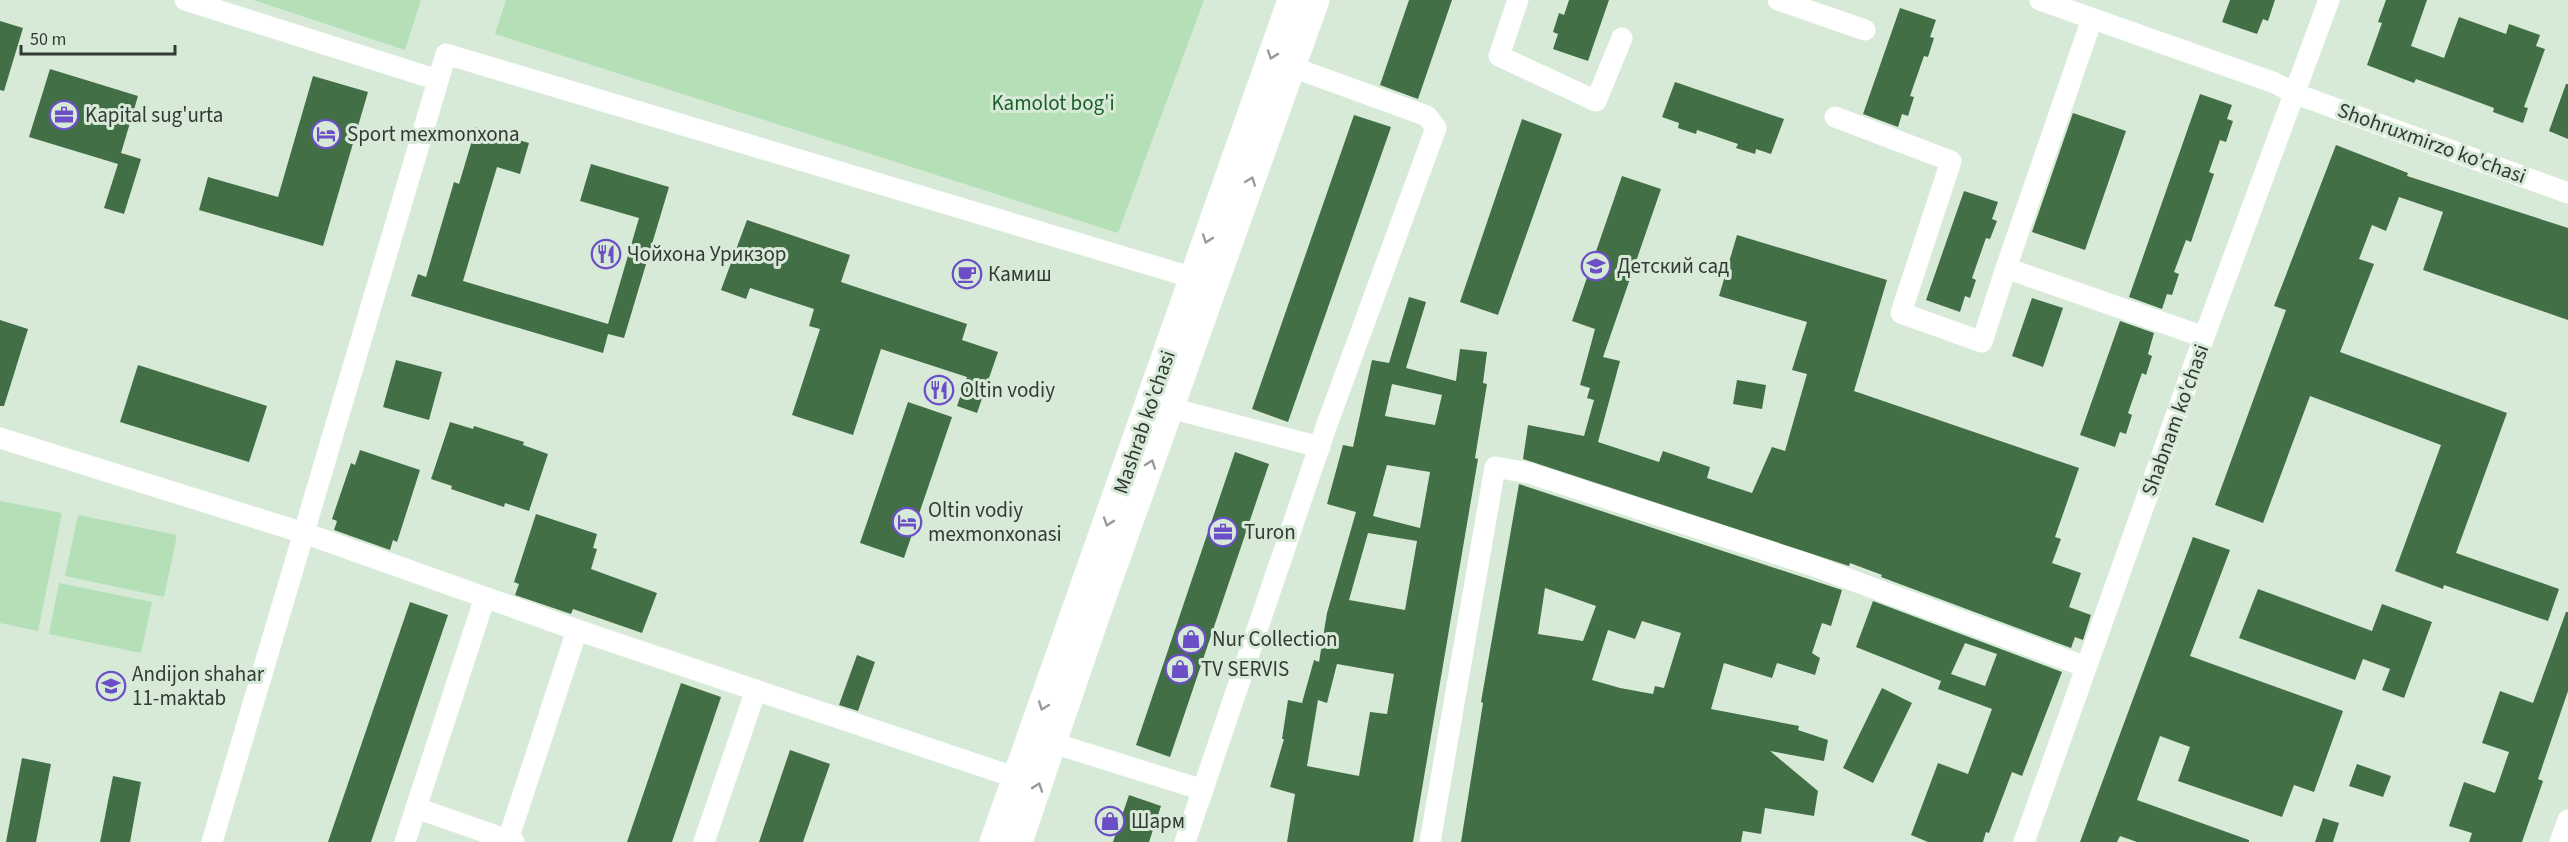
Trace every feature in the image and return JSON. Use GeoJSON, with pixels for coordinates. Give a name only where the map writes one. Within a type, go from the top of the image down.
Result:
{"type":"FeatureCollection","features":[{"type":"Feature","properties":{"kind":"main road","name":"Mashrab ko'chasi"},"geometry":{"type":"LineString","coordinates":[[1019,842],[1053,743],[1090,605],[1194,279],[1291,0]]}},
{"type":"Feature","properties":{"kind":"main road","name":"Mashrab ko'chasi"},"geometry":{"type":"LineString","coordinates":[[993,842],[1017,778],[1170,408],[1316,0]]}},
{"type":"Feature","properties":{"kind":"street"},"geometry":{"type":"LineString","coordinates":[[185,0],[438,80]]}},
{"type":"Feature","properties":{"kind":"street"},"geometry":{"type":"LineString","coordinates":[[1518,0],[1499,56],[1596,101],[1622,38]]}},
{"type":"Feature","properties":{"kind":"street"},"geometry":{"type":"LineString","coordinates":[[1778,0],[1865,30]]}},
{"type":"Feature","properties":{"kind":"street","name":"Shohruxmirzo ko'chasi"},"geometry":{"type":"LineString","coordinates":[[2040,0],[2275,83],[2296,94],[2568,193]]}},
{"type":"Feature","properties":{"kind":"street","name":"Shabnam ko'chasi"},"geometry":{"type":"LineString","coordinates":[[2024,842],[2204,337],[2329,0]]}},
{"type":"Feature","properties":{"kind":"street"},"geometry":{"type":"LineString","coordinates":[[1835,117],[1950,161],[1900,313],[1982,342],[2092,19]]}},
{"type":"Feature","properties":{"kind":"street"},"geometry":{"type":"LineString","coordinates":[[212,842],[446,54],[1194,279]]}},
{"type":"Feature","properties":{"kind":"street"},"geometry":{"type":"LineString","coordinates":[[1185,842],[1320,447],[1436,128],[1427,116],[1292,67]]}},
{"type":"Feature","properties":{"kind":"street"},"geometry":{"type":"LineString","coordinates":[[2006,268],[2204,337]]}},
{"type":"Feature","properties":{"kind":"street"},"geometry":{"type":"LineString","coordinates":[[1170,408],[1320,447]]}},
{"type":"Feature","properties":{"kind":"street"},"geometry":{"type":"LineString","coordinates":[[0,438],[304,533],[577,630],[1017,778]]}},
{"type":"Feature","properties":{"kind":"street"},"geometry":{"type":"LineString","coordinates":[[1430,842],[1497,461],[1810,565],[2086,667]]}},
{"type":"Feature","properties":{"kind":"street"},"geometry":{"type":"LineString","coordinates":[[405,842],[485,597]]}},
{"type":"Feature","properties":{"kind":"street"},"geometry":{"type":"LineString","coordinates":[[416,808],[511,841],[577,630]]}},
{"type":"Feature","properties":{"kind":"street"},"geometry":{"type":"LineString","coordinates":[[704,842],[756,690]]}},
{"type":"Feature","properties":{"kind":"street"},"geometry":{"type":"LineString","coordinates":[[1053,743],[1203,790]]}},
{"type":"Feature","properties":{"kind":"street"},"geometry":{"type":"LineString","coordinates":[[2560,842],[2568,820]]}},
{"type":"Feature","properties":{"kind":"green space"},"geometry":{"type":"Polygon","coordinates":[[[253,0],[421,0],[405,50],[253,0]]]}},
{"type":"Feature","properties":{"kind":"green space","name":"Kamolot bog'i"},"geometry":{"type":"Polygon","coordinates":[[[506,0],[1204,0],[1118,233],[495,34],[506,0]]]}},
{"type":"Feature","properties":{"kind":"green space"},"geometry":{"type":"Polygon","coordinates":[[[0,501],[62,513],[38,631],[0,623],[0,501]]]}},
{"type":"Feature","properties":{"kind":"green space"},"geometry":{"type":"Polygon","coordinates":[[[78,515],[177,535],[164,597],[65,576],[78,515]]]}},
{"type":"Feature","properties":{"kind":"green space"},"geometry":{"type":"Polygon","coordinates":[[[59,583],[152,602],[141,653],[49,634],[59,583]]]}},
{"type":"Feature","properties":{"kind":"building"},"geometry":{"type":"Polygon","coordinates":[[[1409,0],[1452,0],[1418,99],[1380,85],[1409,0]]]}},
{"type":"Feature","properties":{"kind":"building"},"geometry":{"type":"Polygon","coordinates":[[[1569,0],[1609,0],[1588,61],[1553,49],[1558,34],[1553,32],[1559,13],[1564,15],[1569,0]]]}},
{"type":"Feature","properties":{"kind":"building"},"geometry":{"type":"Polygon","coordinates":[[[2230,0],[2275,0],[2268,21],[2263,19],[2257,34],[2222,22],[2230,0]]]}},
{"type":"Feature","properties":{"kind":"building"},"geometry":{"type":"Polygon","coordinates":[[[2386,0],[2427,0],[2411,46],[2444,58],[2459,17],[2506,34],[2509,24],[2540,35],[2536,46],[2545,49],[2524,107],[2528,108],[2523,123],[2493,112],[2494,108],[2416,79],[2414,83],[2367,65],[2382,23],[2378,22],[2386,0]]]}},
{"type":"Feature","properties":{"kind":"building"},"geometry":{"type":"Polygon","coordinates":[[[1900,8],[1936,20],[1930,37],[1934,38],[1928,57],[1924,56],[1910,96],[1914,97],[1908,116],[1902,114],[1898,127],[1863,114],[1900,8]]]}},
{"type":"Feature","properties":{"kind":"building"},"geometry":{"type":"Polygon","coordinates":[[[0,21],[23,28],[4,91],[0,90],[0,21]]]}},
{"type":"Feature","properties":{"kind":"building"},"geometry":{"type":"Polygon","coordinates":[[[50,69],[138,96],[121,153],[141,159],[124,214],[104,208],[118,164],[29,137],[50,69]]]}},
{"type":"Feature","properties":{"kind":"building","name":"Sport mexmonxona"},"geometry":{"type":"Polygon","coordinates":[[[313,76],[368,92],[323,246],[199,210],[208,177],[278,197],[313,76]]]}},
{"type":"Feature","properties":{"kind":"building"},"geometry":{"type":"Polygon","coordinates":[[[1675,82],[1784,119],[1771,154],[1756,149],[1755,154],[1736,148],[1738,144],[1697,130],[1696,134],[1678,128],[1679,123],[1662,117],[1675,82]]]}},
{"type":"Feature","properties":{"kind":"building"},"geometry":{"type":"Polygon","coordinates":[[[2566,84],[2568,84],[2568,139],[2549,131],[2566,84]]]}},
{"type":"Feature","properties":{"kind":"building"},"geometry":{"type":"Polygon","coordinates":[[[2200,94],[2232,105],[2227,119],[2233,121],[2226,142],[2220,140],[2209,172],[2214,174],[2191,242],[2186,240],[2174,272],[2179,274],[2172,295],[2167,294],[2162,309],[2129,297],[2200,94]]]}},
{"type":"Feature","properties":{"kind":"building"},"geometry":{"type":"Polygon","coordinates":[[[2073,113],[2126,131],[2085,250],[2032,232],[2073,113]]]}},
{"type":"Feature","properties":{"kind":"building"},"geometry":{"type":"Polygon","coordinates":[[[1354,115],[1391,127],[1288,422],[1252,409],[1354,115]]]}},
{"type":"Feature","properties":{"kind":"building"},"geometry":{"type":"Polygon","coordinates":[[[1522,119],[1562,134],[1498,315],[1460,302],[1522,119]]]}},
{"type":"Feature","properties":{"kind":"building"},"geometry":{"type":"Polygon","coordinates":[[[476,127],[529,143],[520,174],[497,167],[463,281],[608,324],[639,218],[580,201],[591,164],[669,187],[624,338],[608,334],[603,353],[411,296],[418,274],[426,277],[454,182],[459,184],[476,127]]]}},
{"type":"Feature","properties":{"kind":"building"},"geometry":{"type":"Polygon","coordinates":[[[2336,145],[2408,173],[2407,176],[2568,228],[2568,320],[2423,270],[2443,212],[2399,197],[2386,231],[2372,225],[2359,259],[2374,264],[2340,352],[2507,413],[2456,553],[2559,589],[2548,621],[2444,585],[2443,589],[2395,571],[2441,445],[2310,396],[2263,523],[2215,505],[2286,310],[2274,306],[2336,145]]]}},
{"type":"Feature","properties":{"kind":"building"},"geometry":{"type":"Polygon","coordinates":[[[1622,176],[1661,189],[1603,357],[1620,361],[1598,442],[1659,462],[1663,451],[1710,467],[1707,478],[1752,493],[1772,447],[1785,451],[1807,374],[1792,370],[1807,322],[1719,296],[1737,235],[1887,280],[1854,391],[2079,468],[2055,537],[2061,539],[2052,563],[2081,573],[2069,607],[2091,615],[2083,640],[2075,637],[2071,648],[1881,577],[1882,575],[1850,563],[1849,566],[1523,459],[1528,425],[1584,436],[1594,400],[1587,398],[1590,388],[1580,385],[1595,329],[1572,321],[1622,176]]]}},
{"type":"Feature","properties":{"kind":"building"},"geometry":{"type":"Polygon","coordinates":[[[1964,191],[1998,202],[1992,219],[1997,221],[1990,239],[1986,238],[1972,278],[1976,280],[1970,298],[1965,296],[1960,312],[1926,300],[1964,191]]]}},
{"type":"Feature","properties":{"kind":"building"},"geometry":{"type":"Polygon","coordinates":[[[747,220],[850,255],[841,282],[967,324],[962,340],[998,352],[977,413],[957,406],[967,377],[881,349],[853,435],[792,415],[820,329],[809,326],[814,309],[750,288],[746,299],[721,290],[747,220]]]}},
{"type":"Feature","properties":{"kind":"building"},"geometry":{"type":"Polygon","coordinates":[[[1409,297],[1426,302],[1406,368],[1456,381],[1460,349],[1487,352],[1483,383],[1487,384],[1475,458],[1478,459],[1413,842],[1287,842],[1295,794],[1270,787],[1284,739],[1282,739],[1288,700],[1302,703],[1314,660],[1319,662],[1327,613],[1356,512],[1327,504],[1343,445],[1353,447],[1372,360],[1389,363],[1409,297]],[[1392,384],[1385,416],[1435,425],[1442,395],[1392,384]],[[1387,465],[1373,516],[1420,528],[1430,472],[1387,465]],[[1368,533],[1349,600],[1405,610],[1417,541],[1368,533]],[[1337,664],[1327,703],[1318,700],[1307,766],[1359,776],[1370,712],[1387,714],[1394,674],[1337,664]]]}},
{"type":"Feature","properties":{"kind":"building"},"geometry":{"type":"Polygon","coordinates":[[[2032,298],[2063,308],[2043,367],[2012,356],[2032,298]]]}},
{"type":"Feature","properties":{"kind":"building"},"geometry":{"type":"Polygon","coordinates":[[[0,320],[28,329],[4,406],[0,406],[0,320]]]}},
{"type":"Feature","properties":{"kind":"building"},"geometry":{"type":"Polygon","coordinates":[[[2120,321],[2154,333],[2148,354],[2152,356],[2146,375],[2142,373],[2128,413],[2132,415],[2126,434],[2120,432],[2115,447],[2080,435],[2120,321]]]}},
{"type":"Feature","properties":{"kind":"building"},"geometry":{"type":"Polygon","coordinates":[[[396,360],[442,372],[429,420],[383,407],[396,360]]]}},
{"type":"Feature","properties":{"kind":"building"},"geometry":{"type":"Polygon","coordinates":[[[138,365],[267,406],[249,462],[120,422],[138,365]]]}},
{"type":"Feature","properties":{"kind":"building"},"geometry":{"type":"Polygon","coordinates":[[[1737,380],[1766,385],[1762,409],[1733,404],[1737,380]]]}},
{"type":"Feature","properties":{"kind":"building"},"geometry":{"type":"Polygon","coordinates":[[[908,402],[952,417],[904,558],[860,543],[908,402]]]}},
{"type":"Feature","properties":{"kind":"building"},"geometry":{"type":"Polygon","coordinates":[[[450,422],[473,429],[474,426],[524,442],[523,445],[548,454],[529,511],[505,503],[504,507],[451,489],[452,486],[431,479],[450,422]]]}},
{"type":"Feature","properties":{"kind":"building"},"geometry":{"type":"Polygon","coordinates":[[[360,450],[420,470],[397,542],[393,540],[390,550],[334,530],[337,521],[332,519],[351,463],[355,465],[360,450]]]}},
{"type":"Feature","properties":{"kind":"building"},"geometry":{"type":"Polygon","coordinates":[[[1235,452],[1269,464],[1170,757],[1136,745],[1235,452]]]}},
{"type":"Feature","properties":{"kind":"building"},"geometry":{"type":"Polygon","coordinates":[[[1519,484],[1842,590],[1831,626],[1822,623],[1812,653],[1820,658],[1815,675],[1777,663],[1772,678],[1724,663],[1711,709],[1799,726],[1798,730],[1828,740],[1824,761],[1770,751],[1818,791],[1814,816],[1765,808],[1761,834],[1743,831],[1741,842],[1461,842],[1483,703],[1481,702],[1519,484]],[[1545,588],[1538,634],[1583,641],[1596,606],[1545,588]],[[1642,621],[1635,639],[1608,630],[1592,680],[1653,694],[1655,686],[1664,688],[1681,633],[1642,621]]]}},
{"type":"Feature","properties":{"kind":"building"},"geometry":{"type":"Polygon","coordinates":[[[536,514],[597,534],[593,548],[597,549],[591,569],[657,593],[642,633],[573,609],[571,614],[515,595],[519,584],[514,582],[536,514]]]}},
{"type":"Feature","properties":{"kind":"building"},"geometry":{"type":"Polygon","coordinates":[[[2193,537],[2230,550],[2190,656],[2343,711],[2314,792],[2294,785],[2282,817],[2178,781],[2190,747],[2160,736],[2137,800],[2249,840],[2249,842],[2137,842],[2120,836],[2117,842],[2080,842],[2193,537]]]}},
{"type":"Feature","properties":{"kind":"building"},"geometry":{"type":"Polygon","coordinates":[[[2258,589],[2372,631],[2382,604],[2432,622],[2404,698],[2382,690],[2390,669],[2363,659],[2355,680],[2239,638],[2258,589]]]}},
{"type":"Feature","properties":{"kind":"building"},"geometry":{"type":"Polygon","coordinates":[[[1873,601],[2062,672],[2022,776],[2012,772],[1989,833],[1986,832],[1983,842],[1928,842],[1911,835],[1938,763],[1968,774],[1992,709],[1938,689],[1941,681],[1856,647],[1873,601]],[[1965,643],[1951,674],[1985,686],[1997,654],[1965,643]]]}},
{"type":"Feature","properties":{"kind":"building"},"geometry":{"type":"Polygon","coordinates":[[[410,602],[448,615],[371,842],[328,842],[410,602]]]}},
{"type":"Feature","properties":{"kind":"building"},"geometry":{"type":"Polygon","coordinates":[[[2566,612],[2568,612],[2568,691],[2538,779],[2543,781],[2522,842],[2469,842],[2472,833],[2449,826],[2464,782],[2495,793],[2509,752],[2482,743],[2500,691],[2533,703],[2566,612]]]}},
{"type":"Feature","properties":{"kind":"building"},"geometry":{"type":"Polygon","coordinates":[[[857,655],[875,662],[858,711],[839,705],[857,655]]]}},
{"type":"Feature","properties":{"kind":"building"},"geometry":{"type":"Polygon","coordinates":[[[681,683],[721,697],[672,842],[627,842],[681,683]]]}},
{"type":"Feature","properties":{"kind":"building"},"geometry":{"type":"Polygon","coordinates":[[[1882,688],[1912,703],[1873,783],[1843,768],[1882,688]]]}},
{"type":"Feature","properties":{"kind":"building"},"geometry":{"type":"Polygon","coordinates":[[[790,750],[830,764],[803,842],[759,842],[790,750]]]}},
{"type":"Feature","properties":{"kind":"building"},"geometry":{"type":"Polygon","coordinates":[[[22,758],[51,764],[36,842],[6,842],[22,758]]]}},
{"type":"Feature","properties":{"kind":"building"},"geometry":{"type":"Polygon","coordinates":[[[2357,764],[2391,776],[2383,797],[2349,786],[2357,764]]]}},
{"type":"Feature","properties":{"kind":"building"},"geometry":{"type":"Polygon","coordinates":[[[113,776],[141,782],[130,842],[100,842],[113,776]]]}},
{"type":"Feature","properties":{"kind":"building"},"geometry":{"type":"Polygon","coordinates":[[[1129,795],[1161,806],[1149,842],[1113,842],[1129,795]]]}},
{"type":"Feature","properties":{"kind":"building"},"geometry":{"type":"Polygon","coordinates":[[[2323,818],[2339,823],[2333,842],[2315,842],[2323,818]]]}},
{"type":"Feature","properties":{"kind":"place","name":"Kapital sug'urta"},"geometry":{"type":"Point","coordinates":[64,115]}},
{"type":"Feature","properties":{"kind":"place","name":"Sport mexmonxona"},"geometry":{"type":"Point","coordinates":[326,134]}},
{"type":"Feature","properties":{"kind":"place","name":"Чойхона Урикзор"},"geometry":{"type":"Point","coordinates":[606,254]}},
{"type":"Feature","properties":{"kind":"place","name":"Детский сад"},"geometry":{"type":"Point","coordinates":[1596,266]}},
{"type":"Feature","properties":{"kind":"place","name":"Камиш"},"geometry":{"type":"Point","coordinates":[967,274]}},
{"type":"Feature","properties":{"kind":"place","name":"Oltin vodiy"},"geometry":{"type":"Point","coordinates":[939,390]}},
{"type":"Feature","properties":{"kind":"place","name":"Oltin vodiy mexmonxonasi"},"geometry":{"type":"Point","coordinates":[907,522]}},
{"type":"Feature","properties":{"kind":"place","name":"Turon"},"geometry":{"type":"Point","coordinates":[1223,532]}},
{"type":"Feature","properties":{"kind":"place","name":"Nur Collection"},"geometry":{"type":"Point","coordinates":[1191,639]}},
{"type":"Feature","properties":{"kind":"place","name":"TV SERVIS"},"geometry":{"type":"Point","coordinates":[1180,669]}},
{"type":"Feature","properties":{"kind":"place","name":"Andijon shahar 11-maktab"},"geometry":{"type":"Point","coordinates":[111,686]}},
{"type":"Feature","properties":{"kind":"place","name":"Шарм"},"geometry":{"type":"Point","coordinates":[1110,821]}}]}
